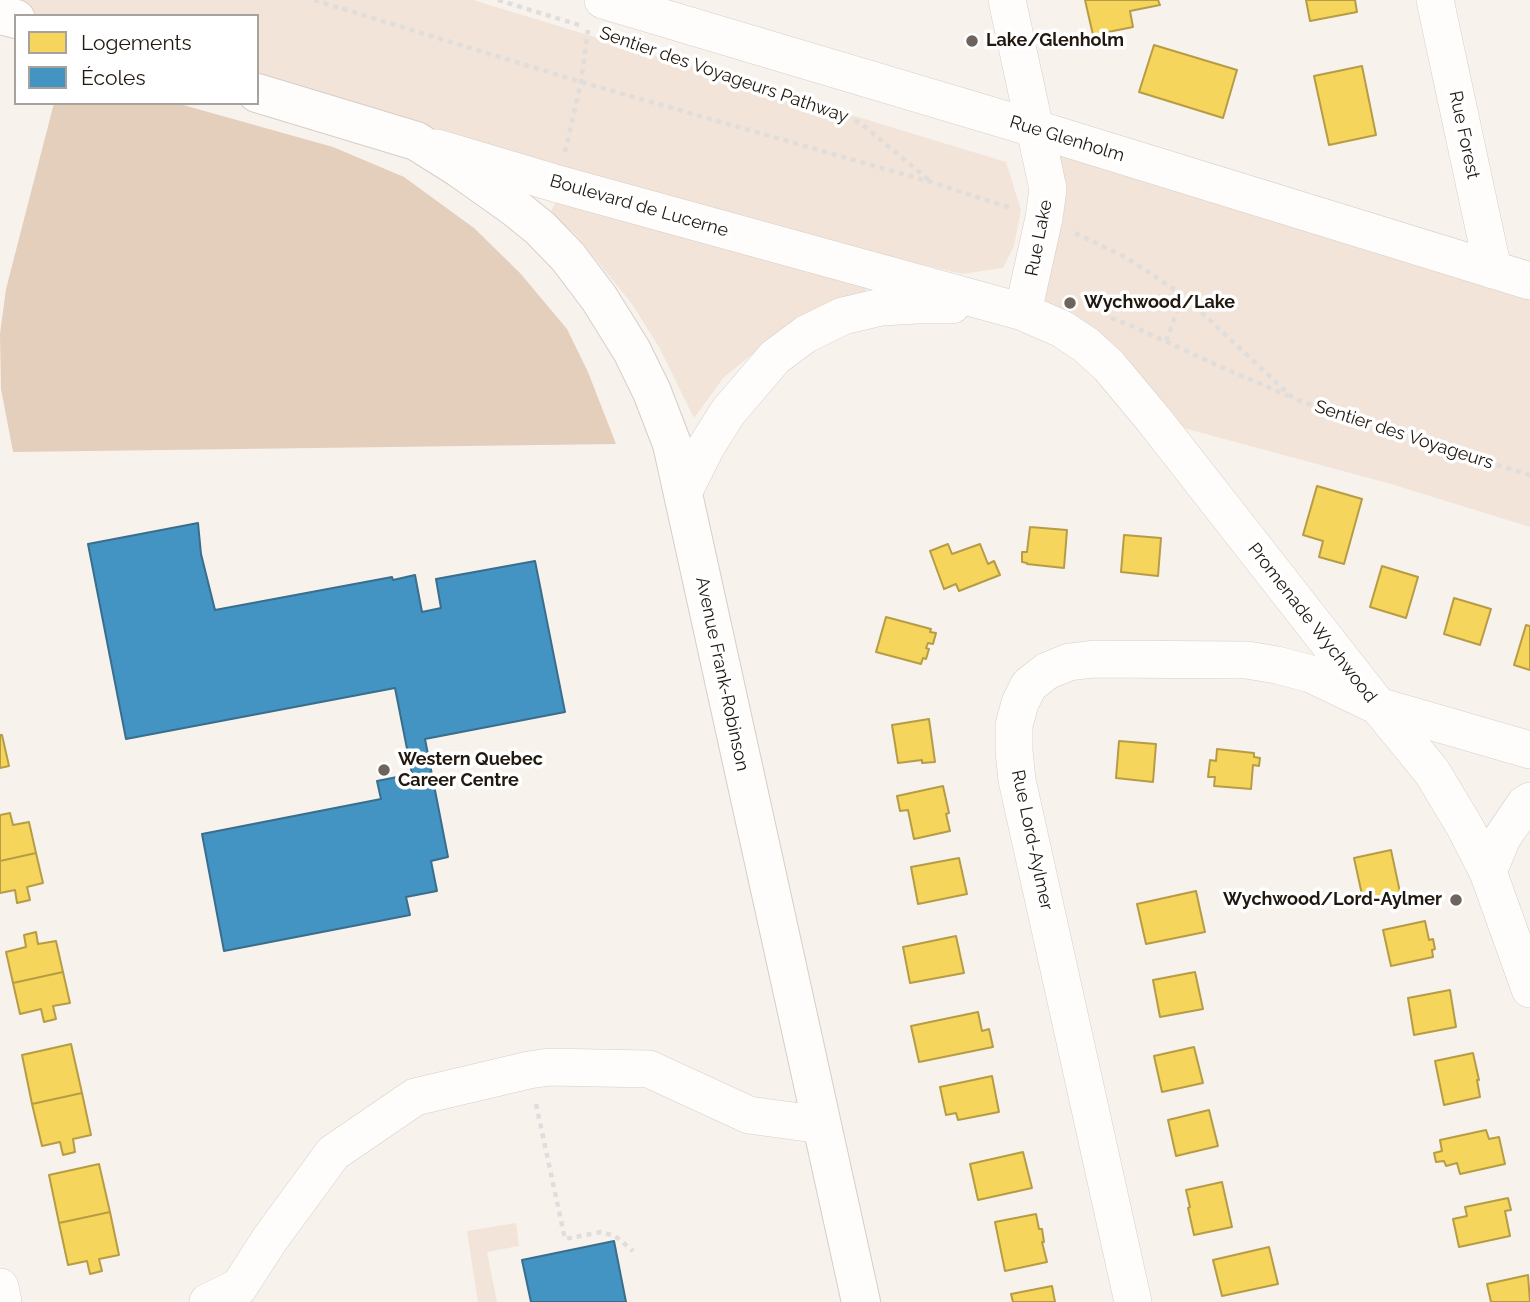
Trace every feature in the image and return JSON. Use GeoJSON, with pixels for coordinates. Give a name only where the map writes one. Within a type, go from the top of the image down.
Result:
{"type":"FeatureCollection","features":[{"type":"Feature","properties":{"kind":"main road","name":"Boulevard de Lucerne"},"geometry":{"type":"LineString","coordinates":[[259,94],[416,141]]}},
{"type":"Feature","properties":{"kind":"main road","name":"Avenue Frank-Robinson"},"geometry":{"type":"LineString","coordinates":[[416,141],[514,207],[540,228],[568,257],[599,298],[632,351],[652,392],[671,444],[683,493],[861,1302]]}},
{"type":"Feature","properties":{"kind":"street","name":"Rue Lake"},"geometry":{"type":"LineString","coordinates":[[1007,0],[1048,189],[1023,312]]}},
{"type":"Feature","properties":{"kind":"street","name":"Rue Forest"},"geometry":{"type":"LineString","coordinates":[[1435,0],[1493,270]]}},
{"type":"Feature","properties":{"kind":"street","name":"Rue Glenholm"},"geometry":{"type":"LineString","coordinates":[[596,14],[1033,128],[1530,281]]}},
{"type":"Feature","properties":{"kind":"street","name":"Boulevard de Lucerne"},"geometry":{"type":"LineString","coordinates":[[416,141],[558,184],[1023,312]]}},
{"type":"Feature","properties":{"kind":"street"},"geometry":{"type":"LineString","coordinates":[[683,493],[706,447],[728,412],[775,357],[806,334],[843,316],[881,307],[917,304],[967,305],[1023,312]]}},
{"type":"Feature","properties":{"kind":"street","name":"Promenade Wychwood"},"geometry":{"type":"LineString","coordinates":[[1023,312],[1062,329],[1086,345],[1109,366],[1432,772],[1488,872],[1530,989]]}},
{"type":"Feature","properties":{"kind":"street","name":"Rue Lord-Aylmer"},"geometry":{"type":"LineString","coordinates":[[1133,1302],[1017,780],[1014,725],[1020,703],[1029,685],[1047,671],[1069,662],[1094,659],[1248,660],[1311,674],[1378,706],[1530,750]]}},
{"type":"Feature","properties":{"kind":"street"},"geometry":{"type":"LineString","coordinates":[[1488,872],[1502,838],[1530,800]]}},
{"type":"Feature","properties":{"kind":"street"},"geometry":{"type":"LineString","coordinates":[[208,1302],[239,1287],[270,1239],[333,1153],[415,1097],[549,1067],[649,1069],[749,1115],[822,1125]]}},
{"type":"Feature","properties":{"kind":"street"},"geometry":{"type":"LineString","coordinates":[[0,1287],[3,1302]]}},
{"type":"Feature","properties":{"kind":"path","name":"Sentier des Voyageurs"},"geometry":{"type":"LineString","coordinates":[[314,0],[581,82],[934,183],[1044,218],[1127,258],[1183,295],[1293,397],[1353,421],[1530,475]]}},
{"type":"Feature","properties":{"kind":"path","name":"Sentier des Voyageurs Pathway"},"geometry":{"type":"LineString","coordinates":[[498,0],[596,14]]}},
{"type":"Feature","properties":{"kind":"path"},"geometry":{"type":"LineString","coordinates":[[558,184],[596,14]]}},
{"type":"Feature","properties":{"kind":"path","name":"Sentier des Voyageurs Pathway"},"geometry":{"type":"LineString","coordinates":[[772,89],[838,111],[863,125],[934,183]]}},
{"type":"Feature","properties":{"kind":"path"},"geometry":{"type":"LineString","coordinates":[[1166,341],[1183,295]]}},
{"type":"Feature","properties":{"kind":"path"},"geometry":{"type":"LineString","coordinates":[[1106,317],[1293,397]]}},
{"type":"Feature","properties":{"kind":"path"},"geometry":{"type":"LineString","coordinates":[[529,1070],[565,1239],[601,1232],[615,1236],[633,1251]]}},
{"type":"Feature","properties":{"kind":"shaded area"},"geometry":{"type":"Polygon","coordinates":[[[0,0],[473,0],[1006,162],[1021,210],[1014,246],[1003,268],[962,274],[453,151],[259,92],[259,14],[14,14],[0,0]]]}},
{"type":"Feature","properties":{"kind":"shaded area"},"geometry":{"type":"Polygon","coordinates":[[[53,105],[183,105],[333,147],[404,177],[474,228],[520,273],[567,329],[588,372],[616,444],[13,452],[1,389],[0,334],[6,289],[53,105]]]}},
{"type":"Feature","properties":{"kind":"shaded area"},"geometry":{"type":"Polygon","coordinates":[[[1033,128],[1530,281],[1530,527],[1391,484],[1154,420],[1029,289],[1033,128]]]}},
{"type":"Feature","properties":{"kind":"shaded area"},"geometry":{"type":"Polygon","coordinates":[[[558,198],[870,285],[849,311],[759,349],[724,377],[694,418],[659,347],[632,304],[576,235],[550,213],[558,198]]]}},
{"type":"Feature","properties":{"kind":"shaded area"},"geometry":{"type":"Polygon","coordinates":[[[516,1223],[519,1246],[487,1252],[497,1302],[478,1302],[467,1231],[516,1223]]]}},
{"type":"Feature","properties":{"kind":"building: Logements"},"geometry":{"type":"Polygon","coordinates":[[[1085,0],[1158,0],[1160,5],[1130,11],[1133,27],[1093,35],[1085,0]]]}},
{"type":"Feature","properties":{"kind":"building: Logements"},"geometry":{"type":"Polygon","coordinates":[[[1306,0],[1355,0],[1357,12],[1310,21],[1306,0]]]}},
{"type":"Feature","properties":{"kind":"building: Logements"},"geometry":{"type":"Polygon","coordinates":[[[1154,45],[1237,70],[1223,118],[1139,92],[1154,45]]]}},
{"type":"Feature","properties":{"kind":"building: Logements"},"geometry":{"type":"Polygon","coordinates":[[[1362,66],[1376,135],[1329,145],[1314,76],[1362,66]]]}},
{"type":"Feature","properties":{"kind":"building: Logements"},"geometry":{"type":"Polygon","coordinates":[[[1317,486],[1362,499],[1344,564],[1319,557],[1323,541],[1303,535],[1317,486]]]}},
{"type":"Feature","properties":{"kind":"building: Logements"},"geometry":{"type":"Polygon","coordinates":[[[1030,527],[1067,530],[1064,568],[1022,562],[1022,552],[1027,552],[1030,527]]]}},
{"type":"Feature","properties":{"kind":"building: Logements"},"geometry":{"type":"Polygon","coordinates":[[[1124,535],[1161,538],[1158,576],[1121,572],[1124,535]]]}},
{"type":"Feature","properties":{"kind":"building: Logements"},"geometry":{"type":"Polygon","coordinates":[[[948,544],[952,554],[980,544],[988,564],[994,561],[1000,575],[959,591],[956,584],[944,589],[930,551],[948,544]]]}},
{"type":"Feature","properties":{"kind":"building: Logements"},"geometry":{"type":"Polygon","coordinates":[[[1382,566],[1418,577],[1406,618],[1370,607],[1382,566]]]}},
{"type":"Feature","properties":{"kind":"building: Logements"},"geometry":{"type":"Polygon","coordinates":[[[1454,598],[1491,609],[1480,645],[1444,634],[1454,598]]]}},
{"type":"Feature","properties":{"kind":"building: Logements"},"geometry":{"type":"Polygon","coordinates":[[[886,617],[931,629],[930,632],[936,633],[933,644],[928,643],[926,659],[923,658],[921,664],[876,652],[886,617]]]}},
{"type":"Feature","properties":{"kind":"building: Logements"},"geometry":{"type":"Polygon","coordinates":[[[1526,625],[1530,626],[1530,670],[1514,665],[1526,625]]]}},
{"type":"Feature","properties":{"kind":"building: Logements"},"geometry":{"type":"Polygon","coordinates":[[[929,719],[935,762],[922,763],[922,760],[898,763],[892,725],[929,719]]]}},
{"type":"Feature","properties":{"kind":"building: Logements"},"geometry":{"type":"Polygon","coordinates":[[[0,735],[9,766],[0,768],[0,735]]]}},
{"type":"Feature","properties":{"kind":"building: Logements"},"geometry":{"type":"Polygon","coordinates":[[[1119,741],[1156,744],[1153,782],[1116,778],[1119,741]]]}},
{"type":"Feature","properties":{"kind":"building: Logements"},"geometry":{"type":"Polygon","coordinates":[[[1217,749],[1254,753],[1254,757],[1260,758],[1259,766],[1253,765],[1251,789],[1214,786],[1215,777],[1208,777],[1210,760],[1216,761],[1217,749]]]}},
{"type":"Feature","properties":{"kind":"building: Logements"},"geometry":{"type":"Polygon","coordinates":[[[943,786],[950,831],[914,839],[908,810],[900,811],[897,796],[943,786]]]}},
{"type":"Feature","properties":{"kind":"building: Logements"},"geometry":{"type":"Polygon","coordinates":[[[10,813],[13,825],[29,822],[36,853],[0,861],[0,815],[10,813]]]}},
{"type":"Feature","properties":{"kind":"building: Logements"},"geometry":{"type":"Polygon","coordinates":[[[1391,850],[1401,897],[1364,904],[1354,858],[1391,850]]]}},
{"type":"Feature","properties":{"kind":"building: Logements"},"geometry":{"type":"Polygon","coordinates":[[[36,853],[43,883],[27,887],[30,900],[17,903],[15,890],[0,893],[0,861],[36,853]]]}},
{"type":"Feature","properties":{"kind":"building: Logements"},"geometry":{"type":"Polygon","coordinates":[[[959,858],[967,894],[918,904],[911,867],[959,858]]]}},
{"type":"Feature","properties":{"kind":"building: Logements"},"geometry":{"type":"Polygon","coordinates":[[[1196,891],[1205,932],[1146,944],[1137,904],[1196,891]]]}},
{"type":"Feature","properties":{"kind":"building: Logements"},"geometry":{"type":"Polygon","coordinates":[[[1425,921],[1429,940],[1433,939],[1433,957],[1391,966],[1383,930],[1425,921]]]}},
{"type":"Feature","properties":{"kind":"building: Logements"},"geometry":{"type":"Polygon","coordinates":[[[36,932],[38,944],[56,941],[63,972],[13,983],[6,952],[26,947],[24,935],[36,932]]]}},
{"type":"Feature","properties":{"kind":"building: Logements"},"geometry":{"type":"Polygon","coordinates":[[[956,936],[964,973],[910,983],[903,947],[956,936]]]}},
{"type":"Feature","properties":{"kind":"building: Logements"},"geometry":{"type":"Polygon","coordinates":[[[63,972],[70,1003],[53,1006],[56,1019],[44,1022],[41,1009],[20,1014],[13,983],[63,972]]]}},
{"type":"Feature","properties":{"kind":"building: Logements"},"geometry":{"type":"Polygon","coordinates":[[[1195,972],[1203,1009],[1160,1017],[1153,980],[1195,972]]]}},
{"type":"Feature","properties":{"kind":"building: Logements"},"geometry":{"type":"Polygon","coordinates":[[[1450,990],[1456,1027],[1414,1035],[1408,998],[1450,990]]]}},
{"type":"Feature","properties":{"kind":"building: Logements"},"geometry":{"type":"Polygon","coordinates":[[[978,1012],[982,1031],[989,1029],[993,1047],[919,1062],[911,1026],[978,1012]]]}},
{"type":"Feature","properties":{"kind":"building: Logements"},"geometry":{"type":"Polygon","coordinates":[[[71,1044],[82,1093],[32,1104],[22,1055],[71,1044]]]}},
{"type":"Feature","properties":{"kind":"building: Logements"},"geometry":{"type":"Polygon","coordinates":[[[1194,1047],[1203,1083],[1162,1092],[1154,1056],[1194,1047]]]}},
{"type":"Feature","properties":{"kind":"building: Logements"},"geometry":{"type":"Polygon","coordinates":[[[1473,1053],[1480,1097],[1444,1105],[1435,1061],[1473,1053]]]}},
{"type":"Feature","properties":{"kind":"building: Logements"},"geometry":{"type":"Polygon","coordinates":[[[992,1076],[999,1112],[958,1120],[956,1113],[946,1115],[940,1087],[992,1076]]]}},
{"type":"Feature","properties":{"kind":"building: Logements"},"geometry":{"type":"Polygon","coordinates":[[[82,1093],[91,1135],[73,1139],[75,1152],[63,1155],[60,1142],[42,1146],[32,1104],[82,1093]]]}},
{"type":"Feature","properties":{"kind":"building: Logements"},"geometry":{"type":"Polygon","coordinates":[[[1209,1110],[1218,1146],[1176,1156],[1168,1120],[1209,1110]]]}},
{"type":"Feature","properties":{"kind":"building: Logements"},"geometry":{"type":"Polygon","coordinates":[[[1486,1130],[1489,1139],[1499,1137],[1505,1164],[1460,1174],[1457,1163],[1446,1166],[1444,1161],[1436,1162],[1434,1153],[1442,1151],[1440,1140],[1486,1130]]]}},
{"type":"Feature","properties":{"kind":"building: Logements"},"geometry":{"type":"Polygon","coordinates":[[[1023,1152],[1032,1188],[978,1200],[970,1164],[1023,1152]]]}},
{"type":"Feature","properties":{"kind":"building: Logements"},"geometry":{"type":"Polygon","coordinates":[[[99,1164],[110,1212],[59,1223],[49,1175],[99,1164]]]}},
{"type":"Feature","properties":{"kind":"building: Logements"},"geometry":{"type":"Polygon","coordinates":[[[1222,1182],[1232,1227],[1194,1235],[1186,1190],[1222,1182]]]}},
{"type":"Feature","properties":{"kind":"building: Logements"},"geometry":{"type":"Polygon","coordinates":[[[1508,1198],[1511,1210],[1505,1211],[1510,1236],[1459,1247],[1453,1219],[1467,1216],[1465,1207],[1508,1198]]]}},
{"type":"Feature","properties":{"kind":"building: Logements"},"geometry":{"type":"Polygon","coordinates":[[[110,1212],[119,1255],[99,1259],[102,1271],[90,1274],[87,1261],[68,1265],[59,1223],[110,1212]]]}},
{"type":"Feature","properties":{"kind":"building: Logements"},"geometry":{"type":"Polygon","coordinates":[[[1036,1214],[1039,1229],[1042,1229],[1047,1262],[1005,1271],[995,1222],[1036,1214]]]}},
{"type":"Feature","properties":{"kind":"building: Logements"},"geometry":{"type":"Polygon","coordinates":[[[1269,1247],[1278,1284],[1222,1296],[1213,1260],[1269,1247]]]}},
{"type":"Feature","properties":{"kind":"building: Logements"},"geometry":{"type":"Polygon","coordinates":[[[1528,1275],[1530,1302],[1491,1302],[1487,1284],[1528,1275]]]}},
{"type":"Feature","properties":{"kind":"building: Logements"},"geometry":{"type":"Polygon","coordinates":[[[1052,1286],[1055,1302],[1013,1302],[1011,1294],[1052,1286]]]}},
{"type":"Feature","properties":{"kind":"building: Écoles"},"geometry":{"type":"Polygon","coordinates":[[[198,523],[201,554],[215,610],[415,575],[422,612],[441,608],[436,579],[535,561],[565,712],[425,739],[448,857],[431,861],[437,891],[406,897],[410,915],[224,951],[202,834],[381,799],[377,781],[412,774],[395,688],[126,739],[88,544],[198,523]]]}},
{"type":"Feature","properties":{"kind":"building: Écoles"},"geometry":{"type":"Polygon","coordinates":[[[614,1241],[626,1302],[531,1302],[522,1260],[614,1241]]]}},
{"type":"Feature","properties":{"kind":"place","name":"Lake/Glenholm"},"geometry":{"type":"Point","coordinates":[972,41]}},
{"type":"Feature","properties":{"kind":"place","name":"Wychwood/Lake"},"geometry":{"type":"Point","coordinates":[1070,303]}},
{"type":"Feature","properties":{"kind":"place","name":"Western Quebec Career Centre"},"geometry":{"type":"Point","coordinates":[384,770]}},
{"type":"Feature","properties":{"kind":"place","name":"Wychwood/Lord-Aylmer"},"geometry":{"type":"Point","coordinates":[1456,900]}}]}
